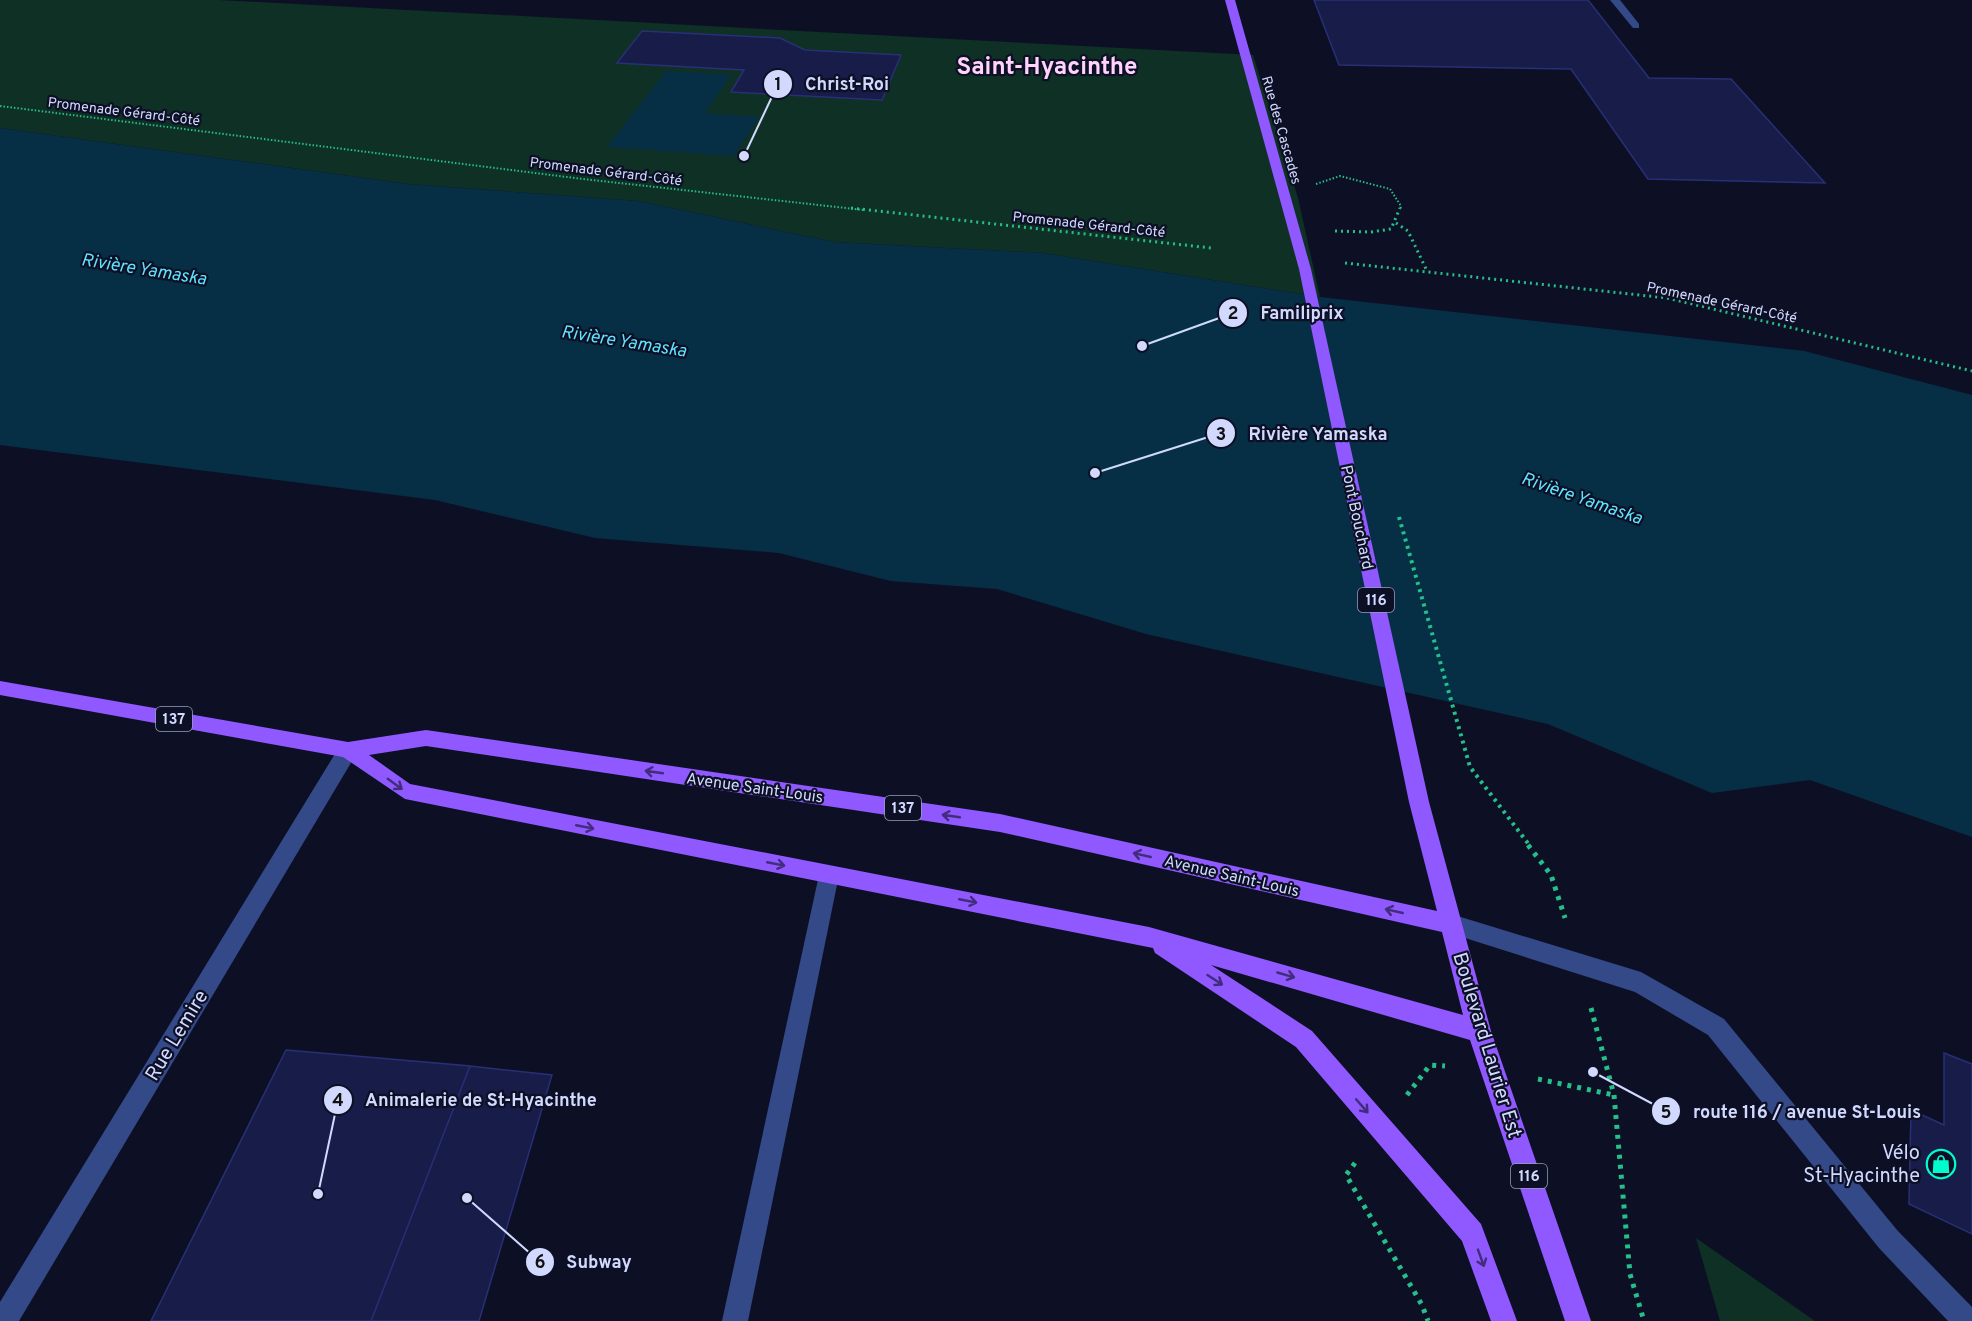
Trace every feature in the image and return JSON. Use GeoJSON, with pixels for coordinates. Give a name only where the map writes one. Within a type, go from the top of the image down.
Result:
{"type":"FeatureCollection","features":[{"type":"Feature","properties":{"kind":"main road","name":"Rue des Cascades"},"geometry":{"type":"LineString","coordinates":[[1230,0],[1305,269]]}},
{"type":"Feature","properties":{"kind":"main road","name":"Pont Bouchard"},"geometry":{"type":"LineString","coordinates":[[1305,269],[1412,765]]}},
{"type":"Feature","properties":{"kind":"main road","name":"Avenue Saint-Louis"},"geometry":{"type":"LineString","coordinates":[[0,688],[348,750],[426,738],[1000,823],[1451,924]]}},
{"type":"Feature","properties":{"kind":"main road","name":"Avenue Saint-Louis"},"geometry":{"type":"LineString","coordinates":[[348,750],[405,791],[1149,937],[1479,1030]]}},
{"type":"Feature","properties":{"kind":"main road","name":"Boulevard Laurier Est"},"geometry":{"type":"LineString","coordinates":[[1412,765],[1479,1030],[1578,1321]]}},
{"type":"Feature","properties":{"kind":"main road"},"geometry":{"type":"LineString","coordinates":[[1149,937],[1304,1039],[1472,1233],[1504,1321]]}},
{"type":"Feature","properties":{"kind":"street"},"geometry":{"type":"LineString","coordinates":[[1615,0],[1636,26]]}},
{"type":"Feature","properties":{"kind":"street","name":"Rue Lemire"},"geometry":{"type":"LineString","coordinates":[[4,1321],[348,750]]}},
{"type":"Feature","properties":{"kind":"street"},"geometry":{"type":"LineString","coordinates":[[735,1321],[829,875]]}},
{"type":"Feature","properties":{"kind":"street","name":"Avenue Saint-Louis"},"geometry":{"type":"LineString","coordinates":[[1451,924],[1641,983],[1716,1027],[1888,1239],[1967,1321]]}},
{"type":"Feature","properties":{"kind":"path","name":"Promenade Gérard-Côté"},"geometry":{"type":"LineString","coordinates":[[0,106],[583,179],[1211,248]]}},
{"type":"Feature","properties":{"kind":"path"},"geometry":{"type":"LineString","coordinates":[[1310,186],[1340,176],[1390,189],[1401,206],[1396,223],[1391,229],[1371,232],[1335,231]]}},
{"type":"Feature","properties":{"kind":"path"},"geometry":{"type":"LineString","coordinates":[[1396,223],[1408,231],[1427,271]]}},
{"type":"Feature","properties":{"kind":"path","name":"Promenade Gérard-Côté"},"geometry":{"type":"LineString","coordinates":[[1345,262],[1667,298],[1972,371]]}},
{"type":"Feature","properties":{"kind":"path"},"geometry":{"type":"LineString","coordinates":[[1470,767],[1551,875],[1580,964],[1614,1095],[1630,1274],[1644,1321]]}},
{"type":"Feature","properties":{"kind":"green space"},"geometry":{"type":"Polygon","coordinates":[[[0,0],[219,0],[1253,55],[1298,198],[1320,297],[1043,253],[834,242],[638,201],[408,184],[0,128],[0,0]]]}},
{"type":"Feature","properties":{"kind":"green space"},"geometry":{"type":"Polygon","coordinates":[[[1696,1238],[1815,1321],[1720,1321],[1696,1238]]]}},
{"type":"Feature","properties":{"kind":"water"},"geometry":{"type":"Polygon","coordinates":[[[666,71],[731,75],[705,113],[759,117],[734,156],[607,147],[666,71]]]}},
{"type":"Feature","properties":{"kind":"water","name":"Rivière Yamaska"},"geometry":{"type":"Polygon","coordinates":[[[0,128],[408,184],[638,201],[834,242],[1043,253],[1320,297],[1804,351],[1972,395],[1972,837],[1810,780],[1712,793],[1548,724],[1146,634],[997,589],[891,581],[779,553],[595,538],[435,500],[0,445],[0,128]]]}},
{"type":"Feature","properties":{"kind":"building"},"geometry":{"type":"Polygon","coordinates":[[[1314,0],[1588,0],[1649,78],[1731,79],[1825,183],[1648,179],[1571,69],[1339,65],[1314,0]]]}},
{"type":"Feature","properties":{"kind":"building"},"geometry":{"type":"Polygon","coordinates":[[[642,31],[780,38],[805,50],[901,55],[882,100],[731,92],[744,70],[617,63],[642,31]]]}},
{"type":"Feature","properties":{"kind":"building"},"geometry":{"type":"Polygon","coordinates":[[[286,1050],[470,1066],[371,1321],[151,1321],[286,1050]]]}},
{"type":"Feature","properties":{"kind":"building","name":"Vélo St-Hyacinthe"},"geometry":{"type":"Polygon","coordinates":[[[1944,1053],[1972,1064],[1972,1234],[1909,1204],[1911,1110],[1944,1125],[1944,1053]]]}},
{"type":"Feature","properties":{"kind":"building"},"geometry":{"type":"Polygon","coordinates":[[[470,1066],[552,1075],[479,1321],[371,1321],[470,1066]]]}},
{"type":"Feature","properties":{"kind":"place","name":"Christ-Roi"},"geometry":{"type":"Point","coordinates":[744,156]}},
{"type":"Feature","properties":{"kind":"place","name":"Familiprix"},"geometry":{"type":"Point","coordinates":[1142,346]}},
{"type":"Feature","properties":{"kind":"place","name":"Rivière Yamaska"},"geometry":{"type":"Point","coordinates":[1095,473]}},
{"type":"Feature","properties":{"kind":"place","name":"route 116 / avenue St-Louis"},"geometry":{"type":"Point","coordinates":[1593,1072]}},
{"type":"Feature","properties":{"kind":"place","name":"Vélo St-Hyacinthe"},"geometry":{"type":"Point","coordinates":[1941,1164]}},
{"type":"Feature","properties":{"kind":"place","name":"Animalerie de St-Hyacinthe"},"geometry":{"type":"Point","coordinates":[318,1194]}},
{"type":"Feature","properties":{"kind":"place","name":"Subway"},"geometry":{"type":"Point","coordinates":[467,1198]}},
{"type":"Feature","properties":{"kind":"district","name":"Saint-Hyacinthe"},"geometry":{"type":"Point","coordinates":[1047,66]}}]}
